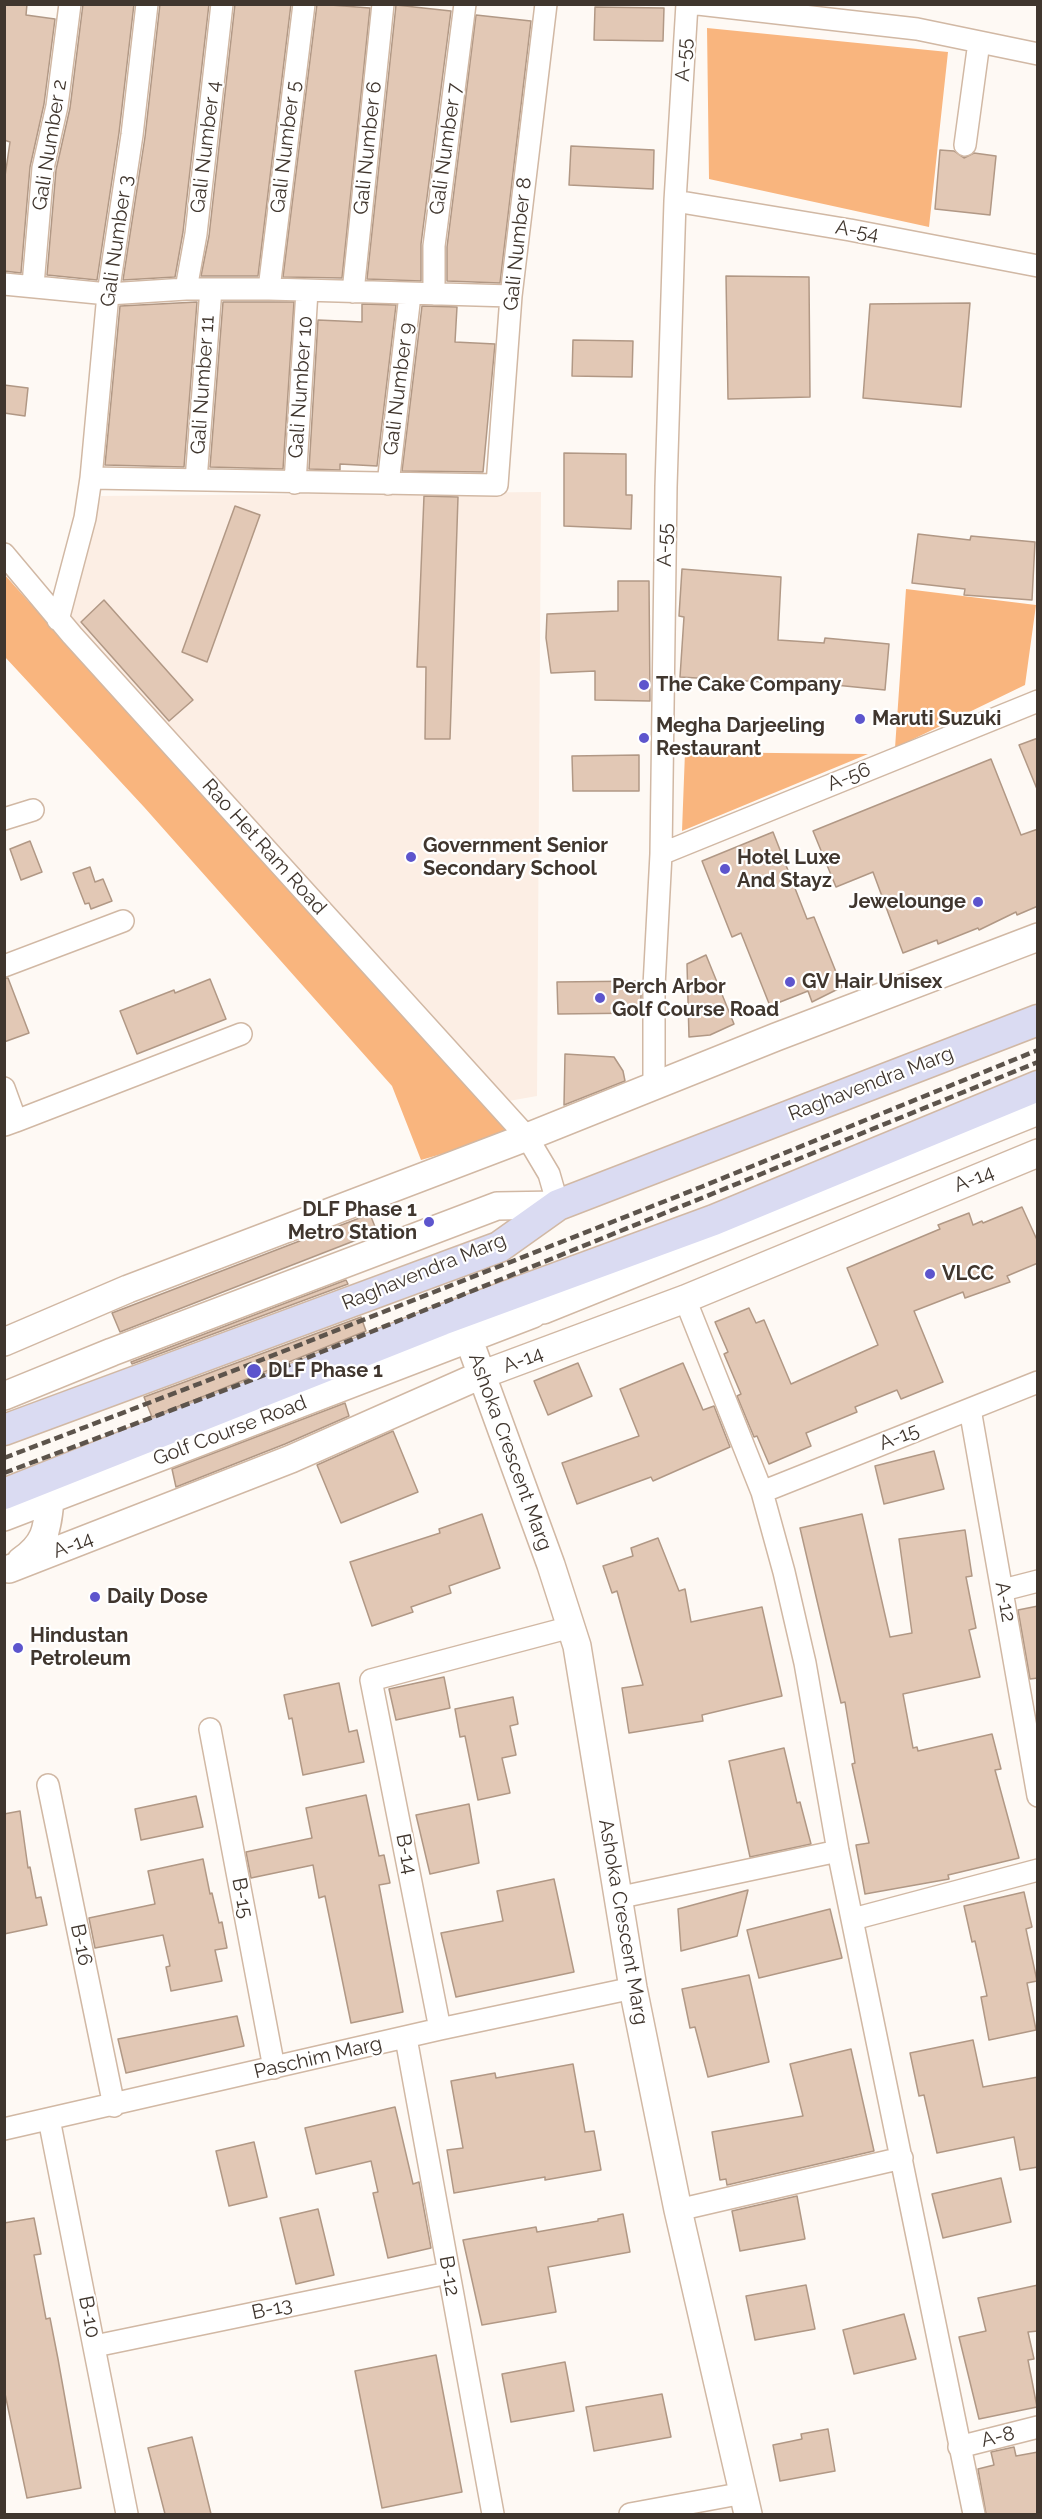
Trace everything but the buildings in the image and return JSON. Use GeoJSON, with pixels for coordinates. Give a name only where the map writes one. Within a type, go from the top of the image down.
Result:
{"type":"FeatureCollection","features":[{"type":"Feature","properties":{"kind":"main road","name":"Raghavendra Marg"},"geometry":{"type":"LineString","coordinates":[[4,1430],[499,1246],[558,1205],[1038,1020]]}},
{"type":"Feature","properties":{"kind":"main road"},"geometry":{"type":"LineString","coordinates":[[4,1494],[442,1320],[714,1220],[1038,1086]]}},
{"type":"Feature","properties":{"kind":"main road"},"geometry":{"type":"LineString","coordinates":[[1005,1100],[1038,1096]]}},
{"type":"Feature","properties":{"kind":"street","name":"Gali Number 2"},"geometry":{"type":"LineString","coordinates":[[33,285],[43,168],[57,106],[70,4]]}},
{"type":"Feature","properties":{"kind":"street","name":"Gali Number 3"},"geometry":{"type":"LineString","coordinates":[[58,620],[85,518],[91,478],[108,294],[132,135],[147,4]]}},
{"type":"Feature","properties":{"kind":"street","name":"Gali Number 4"},"geometry":{"type":"LineString","coordinates":[[186,289],[196,234],[222,4]]}},
{"type":"Feature","properties":{"kind":"street","name":"Gali Number 5"},"geometry":{"type":"LineString","coordinates":[[269,289],[304,4]]}},
{"type":"Feature","properties":{"kind":"street","name":"Gali Number 6"},"geometry":{"type":"LineString","coordinates":[[352,292],[383,4]]}},
{"type":"Feature","properties":{"kind":"street","name":"Gali Number 7"},"geometry":{"type":"LineString","coordinates":[[434,294],[434,246],[465,4]]}},
{"type":"Feature","properties":{"kind":"street","name":"Gali Number 8"},"geometry":{"type":"LineString","coordinates":[[388,484],[497,485],[511,296],[546,4]]}},
{"type":"Feature","properties":{"kind":"street","name":"A-55"},"geometry":{"type":"LineString","coordinates":[[654,1086],[654,986],[661,854],[666,487],[675,201],[687,4]]}},
{"type":"Feature","properties":{"kind":"street"},"geometry":{"type":"LineString","coordinates":[[698,4],[917,29],[1038,54]]}},
{"type":"Feature","properties":{"kind":"street"},"geometry":{"type":"LineString","coordinates":[[965,145],[979,42]]}},
{"type":"Feature","properties":{"kind":"street","name":"A-54"},"geometry":{"type":"LineString","coordinates":[[675,201],[850,230],[1038,266]]}},
{"type":"Feature","properties":{"kind":"street"},"geometry":{"type":"LineString","coordinates":[[4,284],[108,294],[186,289],[269,289],[410,295],[511,296]]}},
{"type":"Feature","properties":{"kind":"street","name":"Gali Number 11"},"geometry":{"type":"LineString","coordinates":[[196,480],[211,289]]}},
{"type":"Feature","properties":{"kind":"street","name":"Gali Number 10"},"geometry":{"type":"LineString","coordinates":[[295,483],[306,291]]}},
{"type":"Feature","properties":{"kind":"street","name":"Gali Number 9"},"geometry":{"type":"LineString","coordinates":[[388,484],[410,295]]}},
{"type":"Feature","properties":{"kind":"street"},"geometry":{"type":"LineString","coordinates":[[91,478],[388,484]]}},
{"type":"Feature","properties":{"kind":"street","name":"Rao Het Ram Road"},"geometry":{"type":"LineString","coordinates":[[4,554],[58,620],[527,1137],[549,1174],[558,1205]]}},
{"type":"Feature","properties":{"kind":"street","name":"A-56"},"geometry":{"type":"LineString","coordinates":[[661,854],[1038,701]]}},
{"type":"Feature","properties":{"kind":"street"},"geometry":{"type":"LineString","coordinates":[[4,819],[33,810]]}},
{"type":"Feature","properties":{"kind":"street"},"geometry":{"type":"LineString","coordinates":[[4,966],[123,921]]}},
{"type":"Feature","properties":{"kind":"street"},"geometry":{"type":"LineString","coordinates":[[4,1341],[128,1288],[527,1137],[1038,937]]}},
{"type":"Feature","properties":{"kind":"street"},"geometry":{"type":"LineString","coordinates":[[4,1088],[10,1124],[241,1034]]}},
{"type":"Feature","properties":{"kind":"street"},"geometry":{"type":"LineString","coordinates":[[533,1314],[1038,1111]]}},
{"type":"Feature","properties":{"kind":"street","name":"A-14"},"geometry":{"type":"LineString","coordinates":[[7,1570],[291,1459],[481,1375],[685,1299],[1038,1154]]}},
{"type":"Feature","properties":{"kind":"street"},"geometry":{"type":"LineString","coordinates":[[4,1396],[112,1352],[497,1206],[558,1205]]}},
{"type":"Feature","properties":{"kind":"street","name":"Golf Course Road"},"geometry":{"type":"LineString","coordinates":[[4,1517],[533,1314],[575,1270]]}},
{"type":"Feature","properties":{"kind":"street"},"geometry":{"type":"LineString","coordinates":[[685,1299],[762,1492],[784,1572],[805,1663],[838,1851],[974,2514]]}},
{"type":"Feature","properties":{"kind":"street","name":"Ashoka Crescent Marg"},"geometry":{"type":"LineString","coordinates":[[468,1340],[547,1554],[577,1646],[592,1725],[617,1898],[633,1988],[678,2210],[746,2504]]}},
{"type":"Feature","properties":{"kind":"street","name":"A-15"},"geometry":{"type":"LineString","coordinates":[[762,1492],[1038,1382]]}},
{"type":"Feature","properties":{"kind":"street","name":"A-12"},"geometry":{"type":"LineString","coordinates":[[970,1409],[1038,1796]]}},
{"type":"Feature","properties":{"kind":"street"},"geometry":{"type":"LineString","coordinates":[[7,1570],[34,1552],[47,1532],[50,1501]]}},
{"type":"Feature","properties":{"kind":"street"},"geometry":{"type":"LineString","coordinates":[[1003,1590],[1038,1581]]}},
{"type":"Feature","properties":{"kind":"street","name":"B-14"},"geometry":{"type":"LineString","coordinates":[[440,2029],[371,1680],[572,1627]]}},
{"type":"Feature","properties":{"kind":"street","name":"B-15"},"geometry":{"type":"LineString","coordinates":[[210,1729],[274,2068]]}},
{"type":"Feature","properties":{"kind":"street","name":"B-16"},"geometry":{"type":"LineString","coordinates":[[48,1785],[114,2106]]}},
{"type":"Feature","properties":{"kind":"street"},"geometry":{"type":"LineString","coordinates":[[617,1898],[838,1851]]}},
{"type":"Feature","properties":{"kind":"street"},"geometry":{"type":"LineString","coordinates":[[853,1919],[1038,1870]]}},
{"type":"Feature","properties":{"kind":"street","name":"Paschim Marg"},"geometry":{"type":"LineString","coordinates":[[4,2129],[114,2106],[440,2029],[633,1988]]}},
{"type":"Feature","properties":{"kind":"street","name":"B-12"},"geometry":{"type":"LineString","coordinates":[[406,2037],[494,2514]]}},
{"type":"Feature","properties":{"kind":"street","name":"B-10"},"geometry":{"type":"LineString","coordinates":[[49,2119],[127,2514]]}},
{"type":"Feature","properties":{"kind":"street"},"geometry":{"type":"LineString","coordinates":[[678,2210],[902,2157]]}},
{"type":"Feature","properties":{"kind":"street","name":"B-13"},"geometry":{"type":"LineString","coordinates":[[95,2346],[448,2273]]}},
{"type":"Feature","properties":{"kind":"street","name":"A-8"},"geometry":{"type":"LineString","coordinates":[[959,2447],[1038,2427]]}},
{"type":"Feature","properties":{"kind":"street"},"geometry":{"type":"LineString","coordinates":[[630,2514],[746,2504]]}},
{"type":"Feature","properties":{"kind":"shaded area"},"geometry":{"type":"Polygon","coordinates":[[[707,28],[948,52],[929,227],[709,179],[707,28]]]}},
{"type":"Feature","properties":{"kind":"shaded area","name":"Government Senior Secondary School"},"geometry":{"type":"Polygon","coordinates":[[[541,492],[537,1096],[503,1102],[69,618],[101,496],[541,492]]]}},
{"type":"Feature","properties":{"kind":"shaded area"},"geometry":{"type":"Polygon","coordinates":[[[4,574],[514,1133],[421,1160],[392,1086],[144,807],[5,657],[4,574]]]}},
{"type":"Feature","properties":{"kind":"shaded area"},"geometry":{"type":"Polygon","coordinates":[[[906,589],[1036,605],[1025,685],[895,748],[906,589]]]}},
{"type":"Feature","properties":{"kind":"shaded area"},"geometry":{"type":"Polygon","coordinates":[[[685,752],[868,754],[682,831],[685,752]]]}},
{"type":"Feature","properties":{"kind":"railway"},"geometry":{"type":"LineString","coordinates":[[4,1458],[251,1364],[701,1187],[1038,1050]]}},
{"type":"Feature","properties":{"kind":"railway"},"geometry":{"type":"LineString","coordinates":[[4,1473],[257,1378],[1038,1062]]}},
{"type":"Feature","properties":{"kind":"place","name":"The Cake Company"},"geometry":{"type":"Point","coordinates":[644,685]}},
{"type":"Feature","properties":{"kind":"place","name":"Maruti Suzuki"},"geometry":{"type":"Point","coordinates":[860,719]}},
{"type":"Feature","properties":{"kind":"place","name":"Megha Darjeeling Restaurant"},"geometry":{"type":"Point","coordinates":[644,738]}},
{"type":"Feature","properties":{"kind":"place","name":"Government Senior Secondary School"},"geometry":{"type":"Point","coordinates":[411,857]}},
{"type":"Feature","properties":{"kind":"place","name":"Hotel Luxe And Stayz"},"geometry":{"type":"Point","coordinates":[725,869]}},
{"type":"Feature","properties":{"kind":"place","name":"Jewelounge"},"geometry":{"type":"Point","coordinates":[978,902]}},
{"type":"Feature","properties":{"kind":"place","name":"GV Hair Unisex"},"geometry":{"type":"Point","coordinates":[790,982]}},
{"type":"Feature","properties":{"kind":"place","name":"Perch Arbor Golf Course Road"},"geometry":{"type":"Point","coordinates":[600,998]}},
{"type":"Feature","properties":{"kind":"place","name":"DLF Phase 1 Metro Station"},"geometry":{"type":"Point","coordinates":[429,1222]}},
{"type":"Feature","properties":{"kind":"place","name":"VLCC"},"geometry":{"type":"Point","coordinates":[930,1274]}},
{"type":"Feature","properties":{"kind":"place","name":"DLF Phase 1"},"geometry":{"type":"Point","coordinates":[254,1371]}},
{"type":"Feature","properties":{"kind":"place","name":"Daily Dose"},"geometry":{"type":"Point","coordinates":[95,1597]}},
{"type":"Feature","properties":{"kind":"place","name":"Hindustan Petroleum"},"geometry":{"type":"Point","coordinates":[18,1648]}}]}
